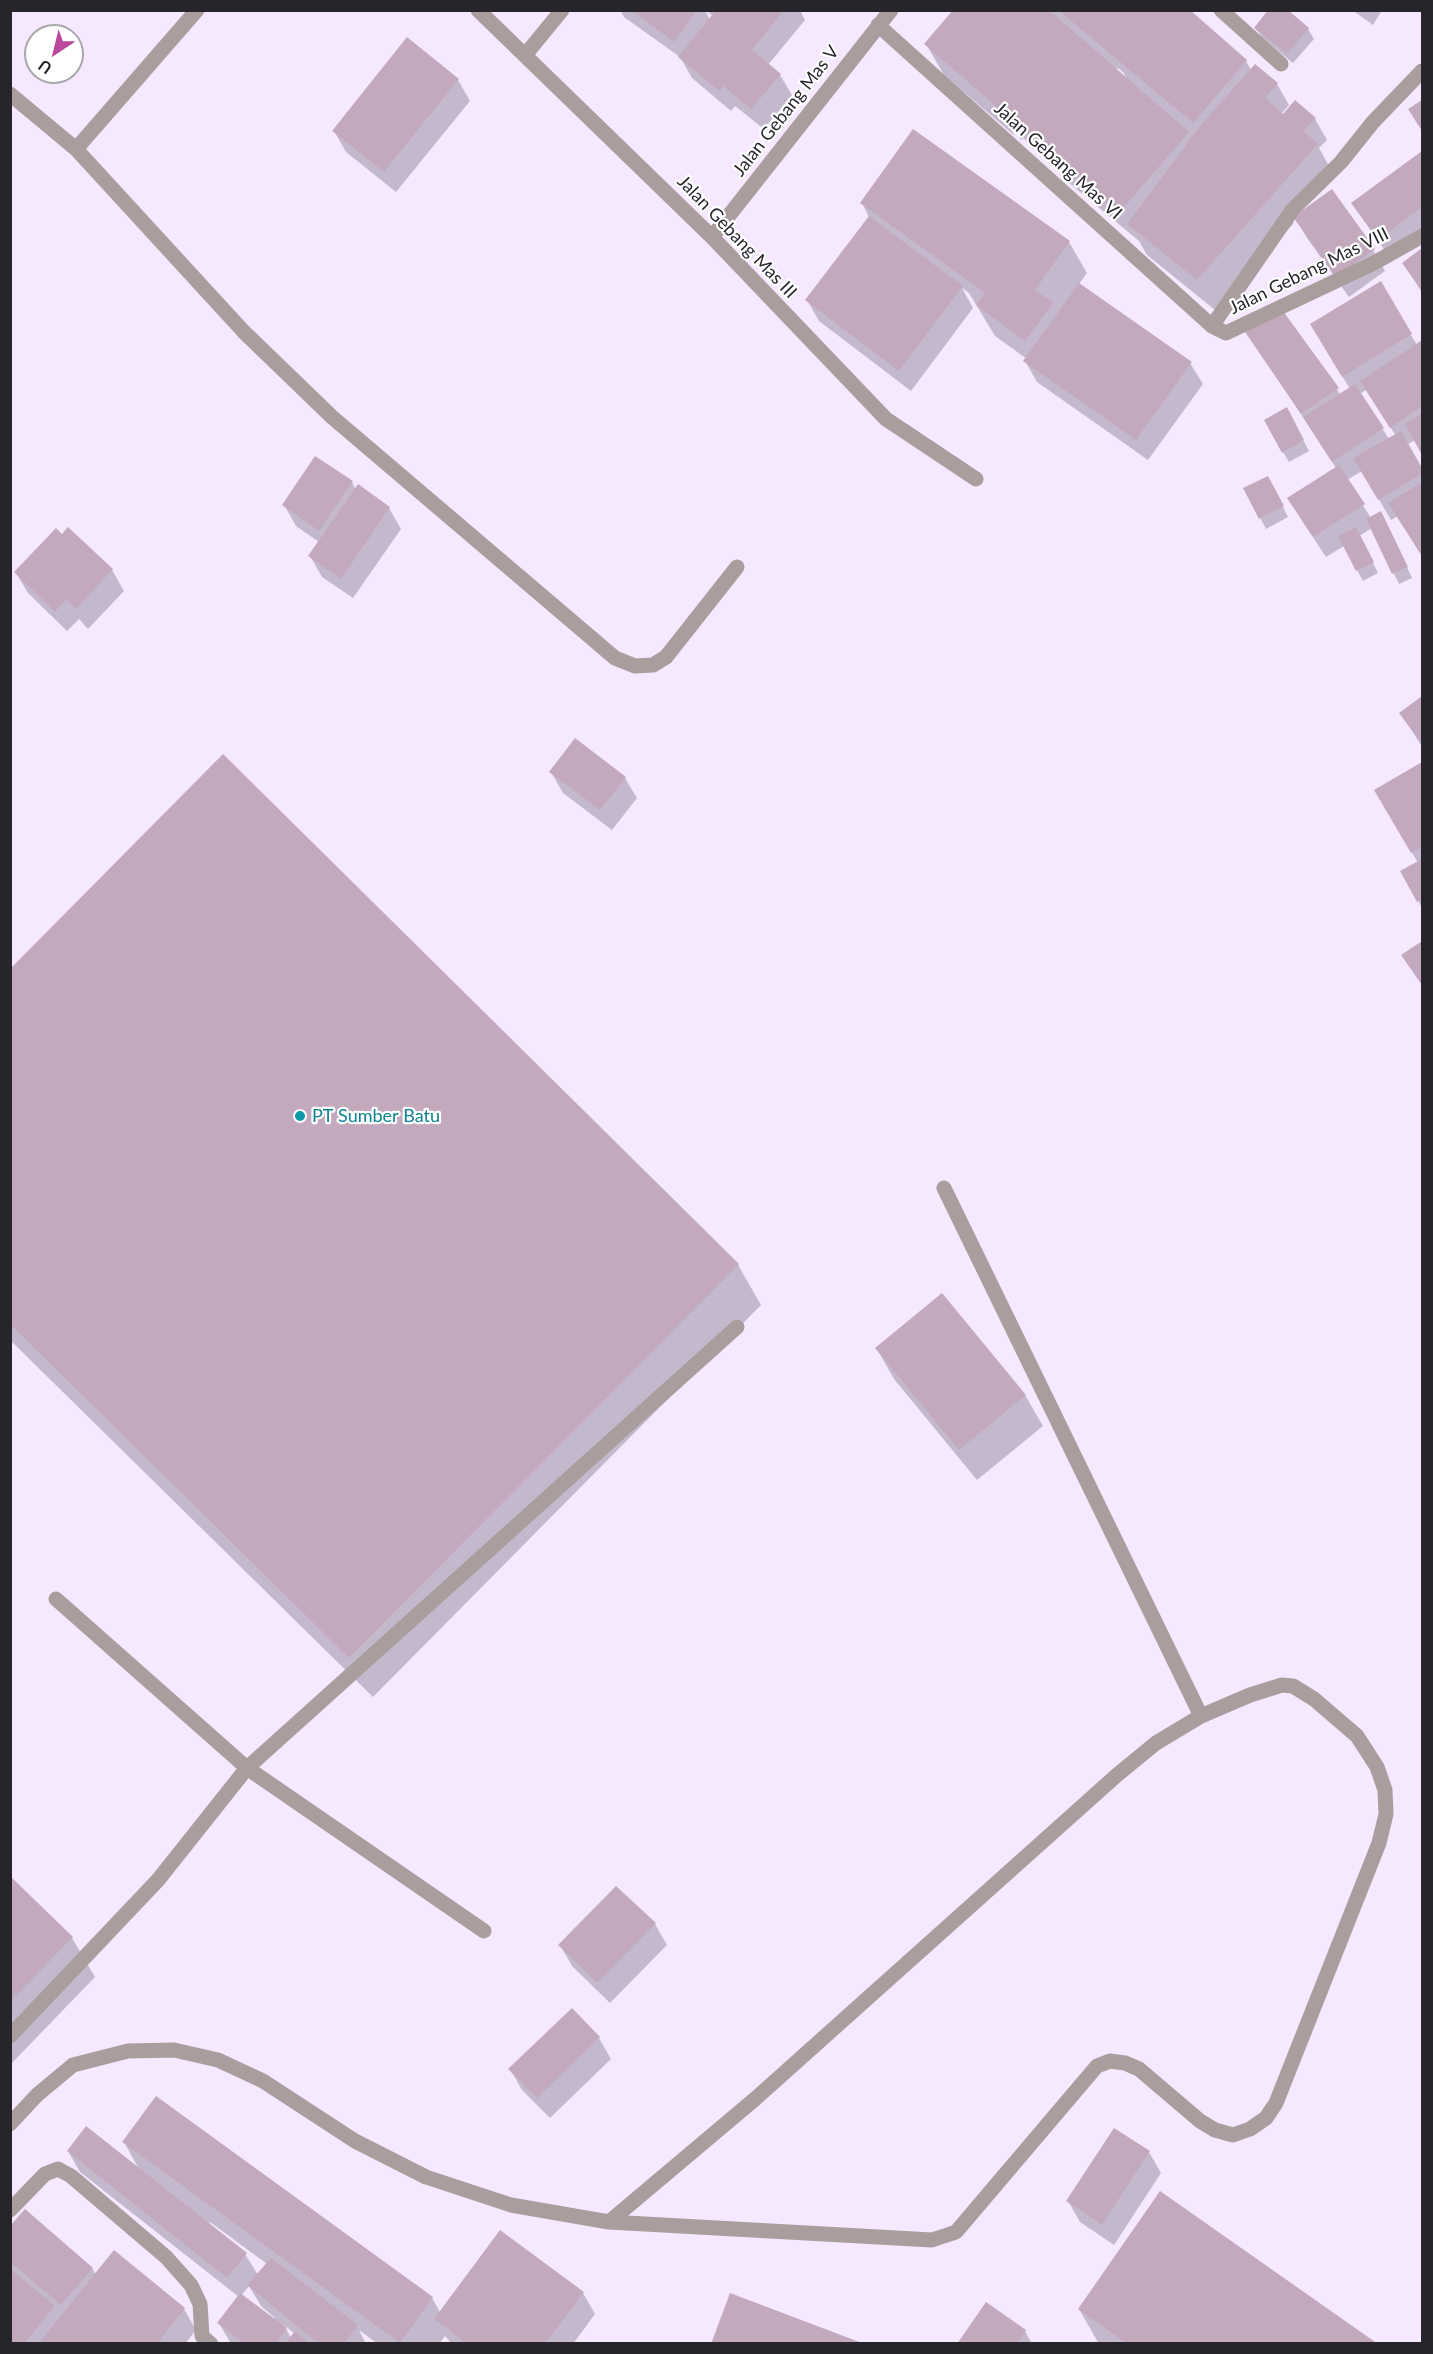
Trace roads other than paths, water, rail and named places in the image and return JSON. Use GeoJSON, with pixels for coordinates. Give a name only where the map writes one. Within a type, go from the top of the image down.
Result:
{"type":"FeatureCollection","features":[{"type":"Feature","properties":{"kind":"street"},"geometry":{"type":"LineString","coordinates":[[76,149],[198,10]]}},
{"type":"Feature","properties":{"kind":"street","name":"Jalan Gebang Mas III"},"geometry":{"type":"LineString","coordinates":[[478,10],[526,54],[712,237],[886,419],[976,479]]}},
{"type":"Feature","properties":{"kind":"street"},"geometry":{"type":"LineString","coordinates":[[526,54],[562,10]]}},
{"type":"Feature","properties":{"kind":"street","name":"Jalan Gebang Mas V"},"geometry":{"type":"LineString","coordinates":[[712,237],[891,10]]}},
{"type":"Feature","properties":{"kind":"street"},"geometry":{"type":"LineString","coordinates":[[1221,10],[1281,64]]}},
{"type":"Feature","properties":{"kind":"street","name":"Jalan Gebang Mas VI"},"geometry":{"type":"LineString","coordinates":[[878,25],[1212,326]]}},
{"type":"Feature","properties":{"kind":"street"},"geometry":{"type":"LineString","coordinates":[[1212,326],[1293,209],[1334,169],[1379,115],[1422,71]]}},
{"type":"Feature","properties":{"kind":"street"},"geometry":{"type":"LineString","coordinates":[[10,94],[76,149],[244,332],[332,417],[615,658],[635,666],[653,665],[666,657],[737,567]]}},
{"type":"Feature","properties":{"kind":"street","name":"Jalan Gebang Mas VIII"},"geometry":{"type":"LineString","coordinates":[[1212,326],[1226,333],[1374,263],[1422,236]]}},
{"type":"Feature","properties":{"kind":"street"},"geometry":{"type":"LineString","coordinates":[[944,1188],[1201,1716]]}},
{"type":"Feature","properties":{"kind":"street"},"geometry":{"type":"LineString","coordinates":[[10,2036],[158,1880],[248,1767],[737,1327]]}},
{"type":"Feature","properties":{"kind":"street"},"geometry":{"type":"LineString","coordinates":[[56,1599],[248,1767],[484,1931]]}},
{"type":"Feature","properties":{"kind":"street"},"geometry":{"type":"LineString","coordinates":[[10,2124],[37,2095],[73,2065],[128,2051],[174,2050],[218,2060],[263,2081],[355,2141],[426,2177],[511,2205],[609,2222],[932,2240],[956,2232],[1097,2066],[1110,2061],[1125,2062],[1139,2069],[1200,2121],[1215,2130],[1233,2135],[1250,2129],[1266,2118],[1276,2103],[1379,1843],[1386,1814],[1385,1790],[1377,1767],[1357,1736],[1314,1699],[1293,1686],[1282,1685],[1250,1695],[1201,1716],[1156,1743],[1117,1775],[754,2099],[609,2222]]}},
{"type":"Feature","properties":{"kind":"street"},"geometry":{"type":"LineString","coordinates":[[10,2210],[45,2174],[58,2169],[71,2176],[166,2257],[191,2285],[200,2304],[203,2341]]}},
{"type":"Feature","properties":{"kind":"place","name":"PT Sumber Batu"},"geometry":{"type":"Point","coordinates":[300,1116]}}]}
